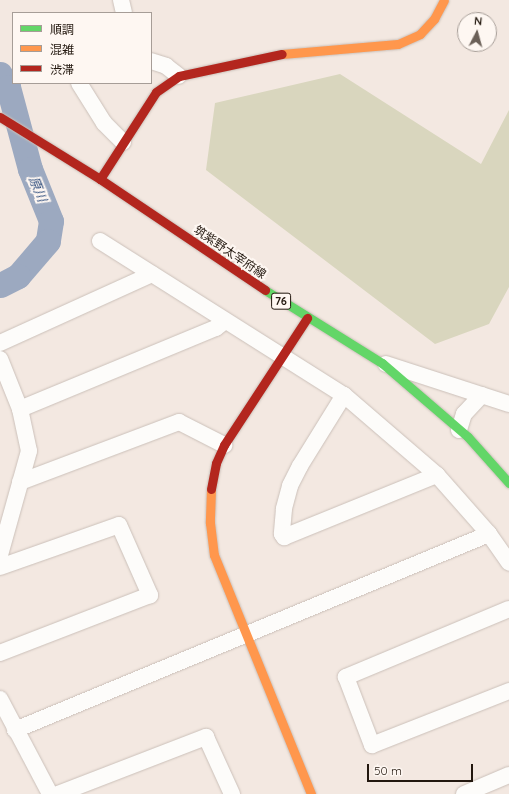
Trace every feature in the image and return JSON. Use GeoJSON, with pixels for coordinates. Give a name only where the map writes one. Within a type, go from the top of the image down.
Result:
{"type":"FeatureCollection","features":[{"type":"Feature","properties":{"kind":"street"},"geometry":{"type":"LineString","coordinates":[[121,0],[124,12]]}},
{"type":"Feature","properties":{"kind":"street"},"geometry":{"type":"LineString","coordinates":[[100,179],[156,92],[179,76],[290,52],[398,44],[420,34],[434,19],[444,0]]}},
{"type":"Feature","properties":{"kind":"street"},"geometry":{"type":"LineString","coordinates":[[152,61],[166,66],[179,76]]}},
{"type":"Feature","properties":{"kind":"street"},"geometry":{"type":"LineString","coordinates":[[80,84],[104,123],[123,142]]}},
{"type":"Feature","properties":{"kind":"street","name":"筑紫野太宰府線"},"geometry":{"type":"LineString","coordinates":[[1,117],[100,179],[307,318],[382,363],[459,430],[509,483]]}},
{"type":"Feature","properties":{"kind":"street"},"geometry":{"type":"LineString","coordinates":[[100,241],[344,395],[437,475],[489,534],[509,563]]}},
{"type":"Feature","properties":{"kind":"street"},"geometry":{"type":"LineString","coordinates":[[0,343],[152,274]]}},
{"type":"Feature","properties":{"kind":"street"},"geometry":{"type":"LineString","coordinates":[[307,318],[281,355],[224,445],[216,463],[210,491],[210,523],[214,555],[311,794]]}},
{"type":"Feature","properties":{"kind":"street"},"geometry":{"type":"LineString","coordinates":[[20,409],[216,328],[225,321]]}},
{"type":"Feature","properties":{"kind":"street"},"geometry":{"type":"LineString","coordinates":[[0,359],[20,409],[29,451],[0,555]]}},
{"type":"Feature","properties":{"kind":"street"},"geometry":{"type":"LineString","coordinates":[[382,363],[509,404]]}},
{"type":"Feature","properties":{"kind":"street"},"geometry":{"type":"LineString","coordinates":[[344,395],[300,466],[290,486],[284,509],[282,534],[284,537],[437,475]]}},
{"type":"Feature","properties":{"kind":"street"},"geometry":{"type":"LineString","coordinates":[[459,430],[464,414],[482,395]]}},
{"type":"Feature","properties":{"kind":"street"},"geometry":{"type":"LineString","coordinates":[[20,482],[179,422],[224,445]]}},
{"type":"Feature","properties":{"kind":"street"},"geometry":{"type":"LineString","coordinates":[[0,567],[119,526],[150,595],[0,653]]}},
{"type":"Feature","properties":{"kind":"street"},"geometry":{"type":"LineString","coordinates":[[15,730],[489,534]]}},
{"type":"Feature","properties":{"kind":"street"},"geometry":{"type":"LineString","coordinates":[[509,608],[346,677],[372,745],[509,691]]}},
{"type":"Feature","properties":{"kind":"street"},"geometry":{"type":"LineString","coordinates":[[0,699],[50,794]]}},
{"type":"Feature","properties":{"kind":"street"},"geometry":{"type":"LineString","coordinates":[[58,794],[206,737],[232,794]]}},
{"type":"Feature","properties":{"kind":"street"},"geometry":{"type":"LineString","coordinates":[[465,794],[509,775]]}},
{"type":"Feature","properties":{"kind":"shaded area"},"geometry":{"type":"Polygon","coordinates":[[[340,74],[481,164],[509,110],[509,287],[489,324],[435,344],[206,170],[215,103],[340,74]]]}},
{"type":"Feature","properties":{"kind":"waterway","name":"原川"},"geometry":{"type":"LineString","coordinates":[[0,74],[8,87],[30,169],[51,221],[48,241],[18,276],[0,285]]}},
{"type":"Feature","properties":{"kind":"traffic: fast"},"geometry":{"type":"LineString","coordinates":[[265,290],[382,363],[468,437],[509,483]]}},
{"type":"Feature","properties":{"kind":"traffic: slow"},"geometry":{"type":"LineString","coordinates":[[282,54],[398,44],[420,34],[434,19],[444,0]]}},
{"type":"Feature","properties":{"kind":"traffic: slow"},"geometry":{"type":"LineString","coordinates":[[211,489],[210,523],[214,555],[311,794]]}},
{"type":"Feature","properties":{"kind":"traffic: jam"},"geometry":{"type":"LineString","coordinates":[[100,179],[156,92],[179,76],[282,54]]}},
{"type":"Feature","properties":{"kind":"traffic: jam"},"geometry":{"type":"LineString","coordinates":[[0,117],[100,179],[265,290]]}},
{"type":"Feature","properties":{"kind":"traffic: jam"},"geometry":{"type":"LineString","coordinates":[[211,489],[216,463],[224,445],[307,318]]}}]}
